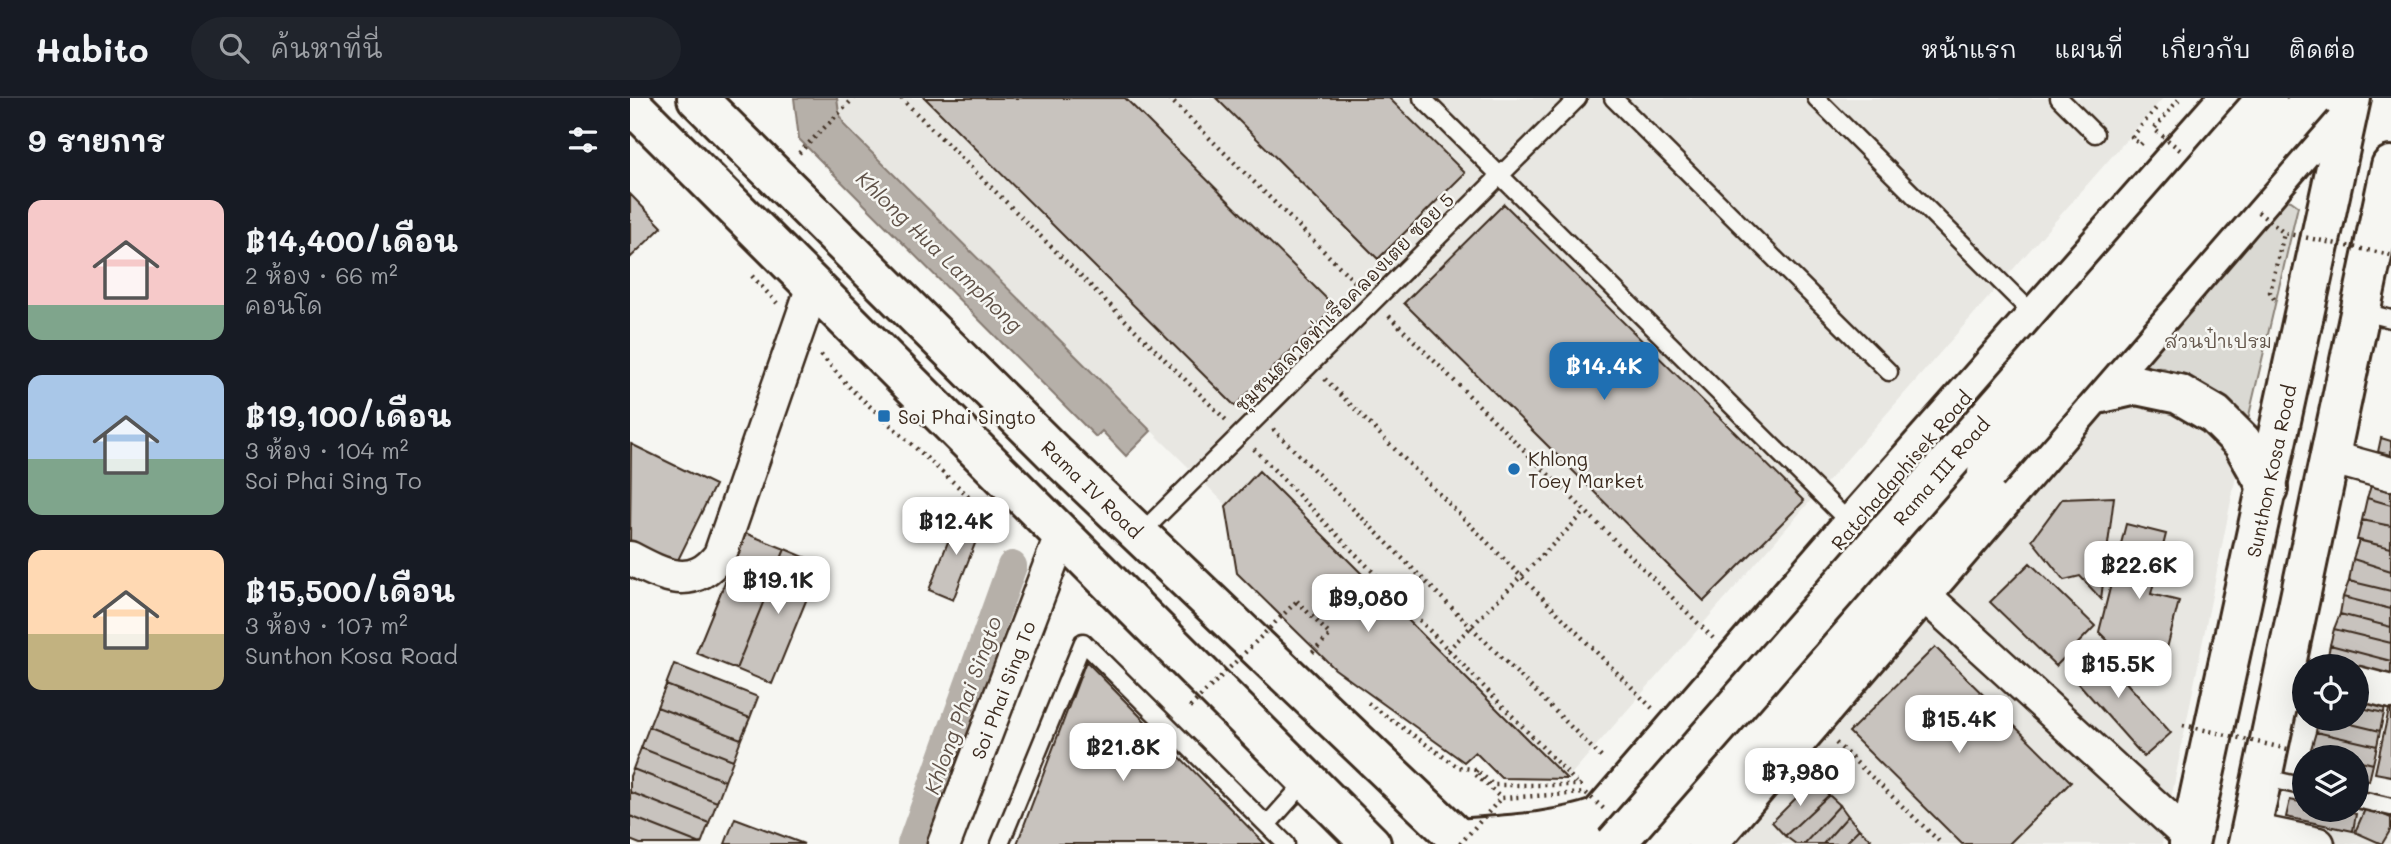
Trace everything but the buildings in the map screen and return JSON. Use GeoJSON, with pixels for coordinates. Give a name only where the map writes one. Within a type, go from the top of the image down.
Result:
{"type":"FeatureCollection","features":[{"type":"Feature","properties":{"kind":"main road","name":"Rama IV Road"},"geometry":{"type":"LineString","coordinates":[[697,98],[1139,535],[1461,842]]}},
{"type":"Feature","properties":{"kind":"main road","name":"Rama III Road"},"geometry":{"type":"LineString","coordinates":[[1599,829],[2267,98]]}},
{"type":"Feature","properties":{"kind":"main road","name":"Rama III Road"},"geometry":{"type":"LineString","coordinates":[[1664,844],[2313,98]]}},
{"type":"Feature","properties":{"kind":"main road"},"geometry":{"type":"LineString","coordinates":[[1707,844],[2349,98]]}},
{"type":"Feature","properties":{"kind":"main road","name":"Sunthon Kosa Road"},"geometry":{"type":"LineString","coordinates":[[2190,842],[2268,488],[2349,98]]}},
{"type":"Feature","properties":{"kind":"main road"},"geometry":{"type":"LineString","coordinates":[[630,103],[1371,844]]}},
{"type":"Feature","properties":{"kind":"main road","name":"Ratchadaphisek Road"},"geometry":{"type":"LineString","coordinates":[[1599,829],[1656,717],[1736,661],[2036,317],[2215,103]]}},
{"type":"Feature","properties":{"kind":"main road"},"geometry":{"type":"LineString","coordinates":[[2297,654],[2329,457],[2376,315],[2391,166]]}},
{"type":"Feature","properties":{"kind":"main road"},"geometry":{"type":"LineString","coordinates":[[2093,395],[2136,385],[2179,394],[2215,415],[2242,442],[2268,488]]}},
{"type":"Feature","properties":{"kind":"main road"},"geometry":{"type":"LineString","coordinates":[[2249,837],[2262,777],[2292,677]]}},
{"type":"Feature","properties":{"kind":"main road"},"geometry":{"type":"LineString","coordinates":[[1461,842],[1573,827],[1599,829]]}},
{"type":"Feature","properties":{"kind":"street"},"geometry":{"type":"LineString","coordinates":[[630,558],[652,570],[687,579],[710,568],[720,555],[813,286]]}},
{"type":"Feature","properties":{"kind":"street"},"geometry":{"type":"LineString","coordinates":[[2329,457],[2391,474]]}},
{"type":"Feature","properties":{"kind":"street","name":"Soi Phai Sing To"},"geometry":{"type":"LineString","coordinates":[[944,844],[1061,536]]}},
{"type":"Feature","properties":{"kind":"street"},"geometry":{"type":"LineString","coordinates":[[1923,594],[2190,842]]}},
{"type":"Feature","properties":{"kind":"street"},"geometry":{"type":"LineString","coordinates":[[2369,686],[2391,692]]}},
{"type":"Feature","properties":{"kind":"street"},"geometry":{"type":"LineString","coordinates":[[2249,837],[2318,844]]}},
{"type":"Feature","properties":{"kind":"lane"},"geometry":{"type":"LineString","coordinates":[[1422,98],[1852,525]]}},
{"type":"Feature","properties":{"kind":"lane","name":"ชุมชนตลาดท่าเรือคลองเตย ซอย 5"},"geometry":{"type":"LineString","coordinates":[[1139,535],[1578,98]]}},
{"type":"Feature","properties":{"kind":"lane"},"geometry":{"type":"LineString","coordinates":[[1613,98],[1889,372]]}},
{"type":"Feature","properties":{"kind":"lane"},"geometry":{"type":"LineString","coordinates":[[1816,98],[2036,317]]}},
{"type":"Feature","properties":{"kind":"lane"},"geometry":{"type":"LineString","coordinates":[[2059,98],[2095,134]]}},
{"type":"Feature","properties":{"kind":"lane"},"geometry":{"type":"LineString","coordinates":[[1000,844],[1083,642],[1286,844]]}},
{"type":"Feature","properties":{"kind":"lane"},"geometry":{"type":"LineString","coordinates":[[2262,777],[2292,784]]}},
{"type":"Feature","properties":{"kind":"lane"},"geometry":{"type":"LineString","coordinates":[[1268,825],[1307,780]]}},
{"type":"Feature","properties":{"kind":"lane"},"geometry":{"type":"LineString","coordinates":[[2369,802],[2391,807]]}},
{"type":"Feature","properties":{"kind":"path"},"geometry":{"type":"LineString","coordinates":[[806,146],[854,98]]}},
{"type":"Feature","properties":{"kind":"path"},"geometry":{"type":"LineString","coordinates":[[901,98],[1240,435],[1580,785]]}},
{"type":"Feature","properties":{"kind":"path"},"geometry":{"type":"LineString","coordinates":[[1169,98],[1736,661]]}},
{"type":"Feature","properties":{"kind":"path"},"geometry":{"type":"LineString","coordinates":[[2154,129],[2140,145],[2132,137],[2158,107]]}},
{"type":"Feature","properties":{"kind":"path"},"geometry":{"type":"LineString","coordinates":[[747,271],[852,390],[1014,538]]}},
{"type":"Feature","properties":{"kind":"path"},"geometry":{"type":"LineString","coordinates":[[1310,364],[1521,576],[1656,717]]}},
{"type":"Feature","properties":{"kind":"path"},"geometry":{"type":"LineString","coordinates":[[1260,415],[1604,760]]}},
{"type":"Feature","properties":{"kind":"path"},"geometry":{"type":"LineString","coordinates":[[1448,650],[1585,512]]}},
{"type":"Feature","properties":{"kind":"path"},"geometry":{"type":"LineString","coordinates":[[1189,707],[1297,601],[1330,635],[1306,659]]}},
{"type":"Feature","properties":{"kind":"path"},"geometry":{"type":"LineString","coordinates":[[1656,717],[1658,696]]}},
{"type":"Feature","properties":{"kind":"path"},"geometry":{"type":"LineString","coordinates":[[1813,722],[1942,844]]}},
{"type":"Feature","properties":{"kind":"path"},"geometry":{"type":"LineString","coordinates":[[2183,725],[2292,750]]}},
{"type":"Feature","properties":{"kind":"path"},"geometry":{"type":"LineString","coordinates":[[1596,768],[1612,751]]}},
{"type":"Feature","properties":{"kind":"path"},"geometry":{"type":"LineString","coordinates":[[1476,772],[1500,798]]}},
{"type":"Feature","properties":{"kind":"path"},"geometry":{"type":"LineString","coordinates":[[1493,785],[1580,785],[1588,776]]}},
{"type":"Feature","properties":{"kind":"path"},"geometry":{"type":"LineString","coordinates":[[1461,842],[1500,798],[1586,793],[1599,829]]}},
{"type":"Feature","properties":{"kind":"shaded area","name":"Khlong Toey Market"},"geometry":{"type":"Polygon","coordinates":[[[837,98],[2163,98],[1567,779],[1501,778],[845,126],[839,113],[837,98]]]}},
{"type":"Feature","properties":{"kind":"shaded area"},"geometry":{"type":"Polygon","coordinates":[[[2134,392],[2217,436],[2237,471],[2162,844],[1723,844],[2105,402],[2134,392]]]}},
{"type":"Feature","properties":{"kind":"shaded area"},"geometry":{"type":"Polygon","coordinates":[[[2292,802],[2292,822],[2369,822],[2369,812],[2391,819],[2391,844],[2283,844],[2292,802]]]}},
{"type":"Feature","properties":{"kind":"green space","name":"สวนป๋าเปรม"},"geometry":{"type":"Polygon","coordinates":[[[2276,198],[2291,201],[2298,206],[2247,424],[2199,385],[2164,368],[2133,367],[2276,198]]]}},
{"type":"Feature","properties":{"kind":"water","name":"Khlong Hua Lamphong"},"geometry":{"type":"Polygon","coordinates":[[[794,98],[837,98],[839,113],[845,126],[1151,431],[1126,456],[1102,431],[1096,437],[799,139],[794,98]]]}},
{"type":"Feature","properties":{"kind":"waterway","name":"Khlong Phai Singto"},"geometry":{"type":"LineString","coordinates":[[912,844],[1012,566]]}},
{"type":"Feature","properties":{"kind":"place","name":"Soi Phai Singto"},"geometry":{"type":"Point","coordinates":[884,416]}},
{"type":"Feature","properties":{"kind":"place","name":"Khlong Toey Market"},"geometry":{"type":"Point","coordinates":[1514,469]}}]}
